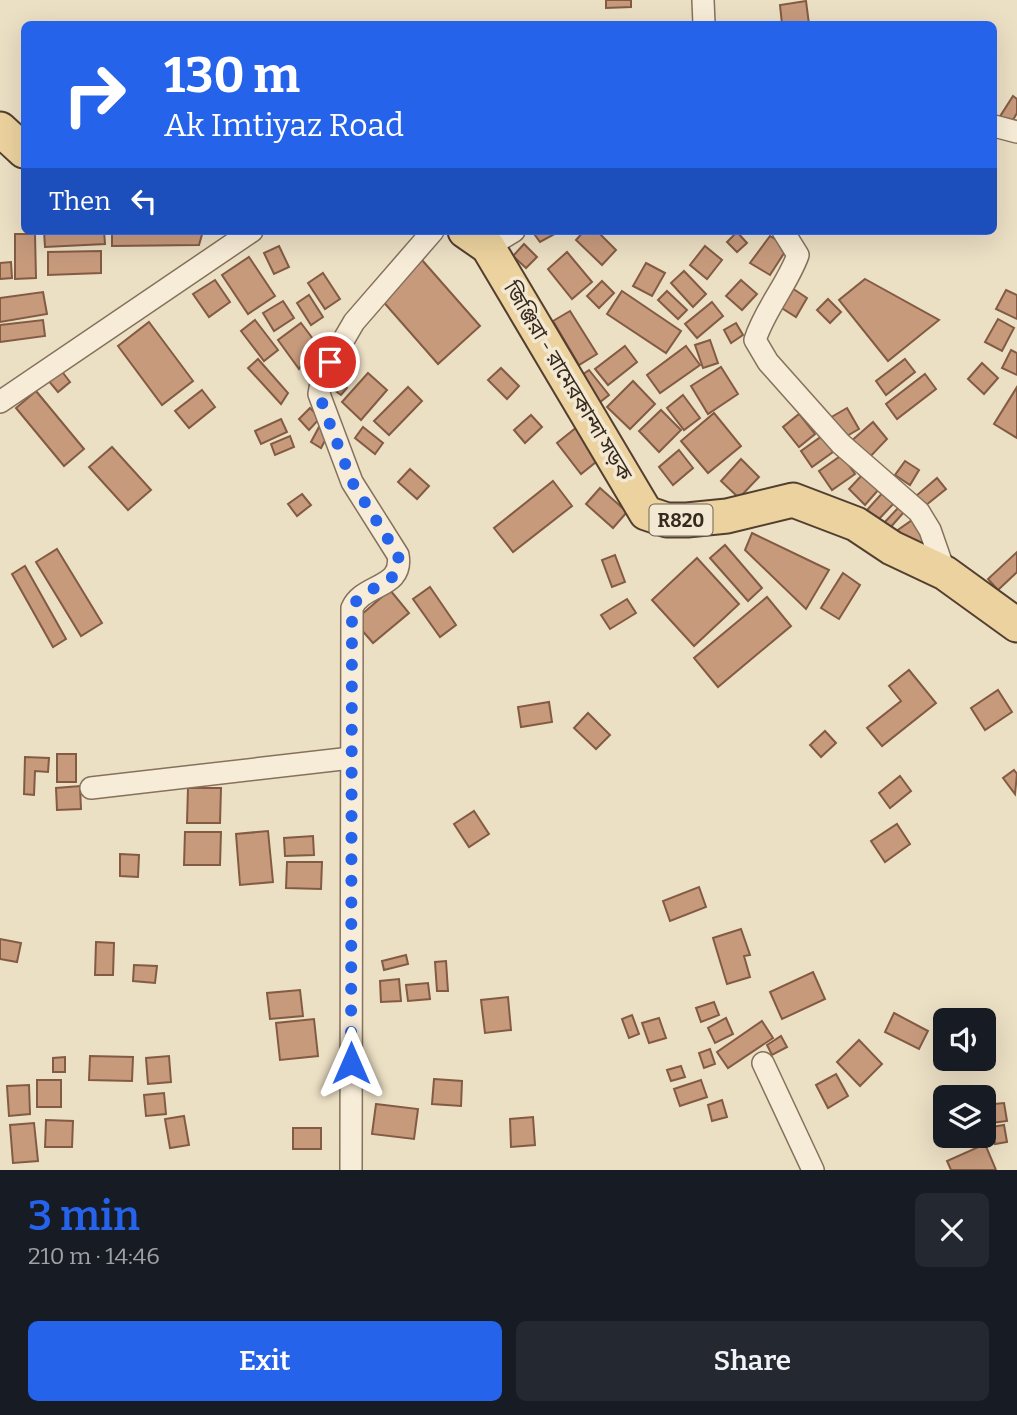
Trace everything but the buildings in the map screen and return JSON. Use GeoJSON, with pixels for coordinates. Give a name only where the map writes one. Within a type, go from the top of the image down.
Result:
{"type":"FeatureCollection","features":[{"type":"Feature","properties":{"kind":"main road"},"geometry":{"type":"LineString","coordinates":[[0,129],[21,148]]}},
{"type":"Feature","properties":{"kind":"main road","name":"জিঞ্জিরা - রামেরকান্দা সড়ক"},"geometry":{"type":"LineString","coordinates":[[489,236],[646,513],[667,520],[687,520],[727,516],[793,500],[856,524],[892,548],[945,573],[1017,625]]}},
{"type":"Feature","properties":{"kind":"street"},"geometry":{"type":"LineString","coordinates":[[703,0],[704,21]]}},
{"type":"Feature","properties":{"kind":"street"},"geometry":{"type":"LineString","coordinates":[[997,127],[1017,132]]}},
{"type":"Feature","properties":{"kind":"street"},"geometry":{"type":"LineString","coordinates":[[0,402],[246,235]]}},
{"type":"Feature","properties":{"kind":"street"},"geometry":{"type":"LineString","coordinates":[[351,1170],[352,608],[363,595],[391,580],[400,570],[400,563],[398,555],[352,482],[319,394],[322,377],[354,322],[430,235]]}},
{"type":"Feature","properties":{"kind":"street"},"geometry":{"type":"LineString","coordinates":[[786,235],[798,255],[792,273],[761,321],[755,340],[768,362],[841,444],[919,512],[930,530],[945,573]]}},
{"type":"Feature","properties":{"kind":"street"},"geometry":{"type":"LineString","coordinates":[[91,789],[351,758]]}},
{"type":"Feature","properties":{"kind":"street"},"geometry":{"type":"LineString","coordinates":[[763,1063],[813,1170]]}},
{"type":"Feature","properties":{"kind":"route"},"geometry":{"type":"LineString","coordinates":[[330,362],[322,377],[319,394],[323,406],[352,482],[398,555],[400,563],[400,570],[391,580],[363,595],[352,608],[351,1063]]}}]}
